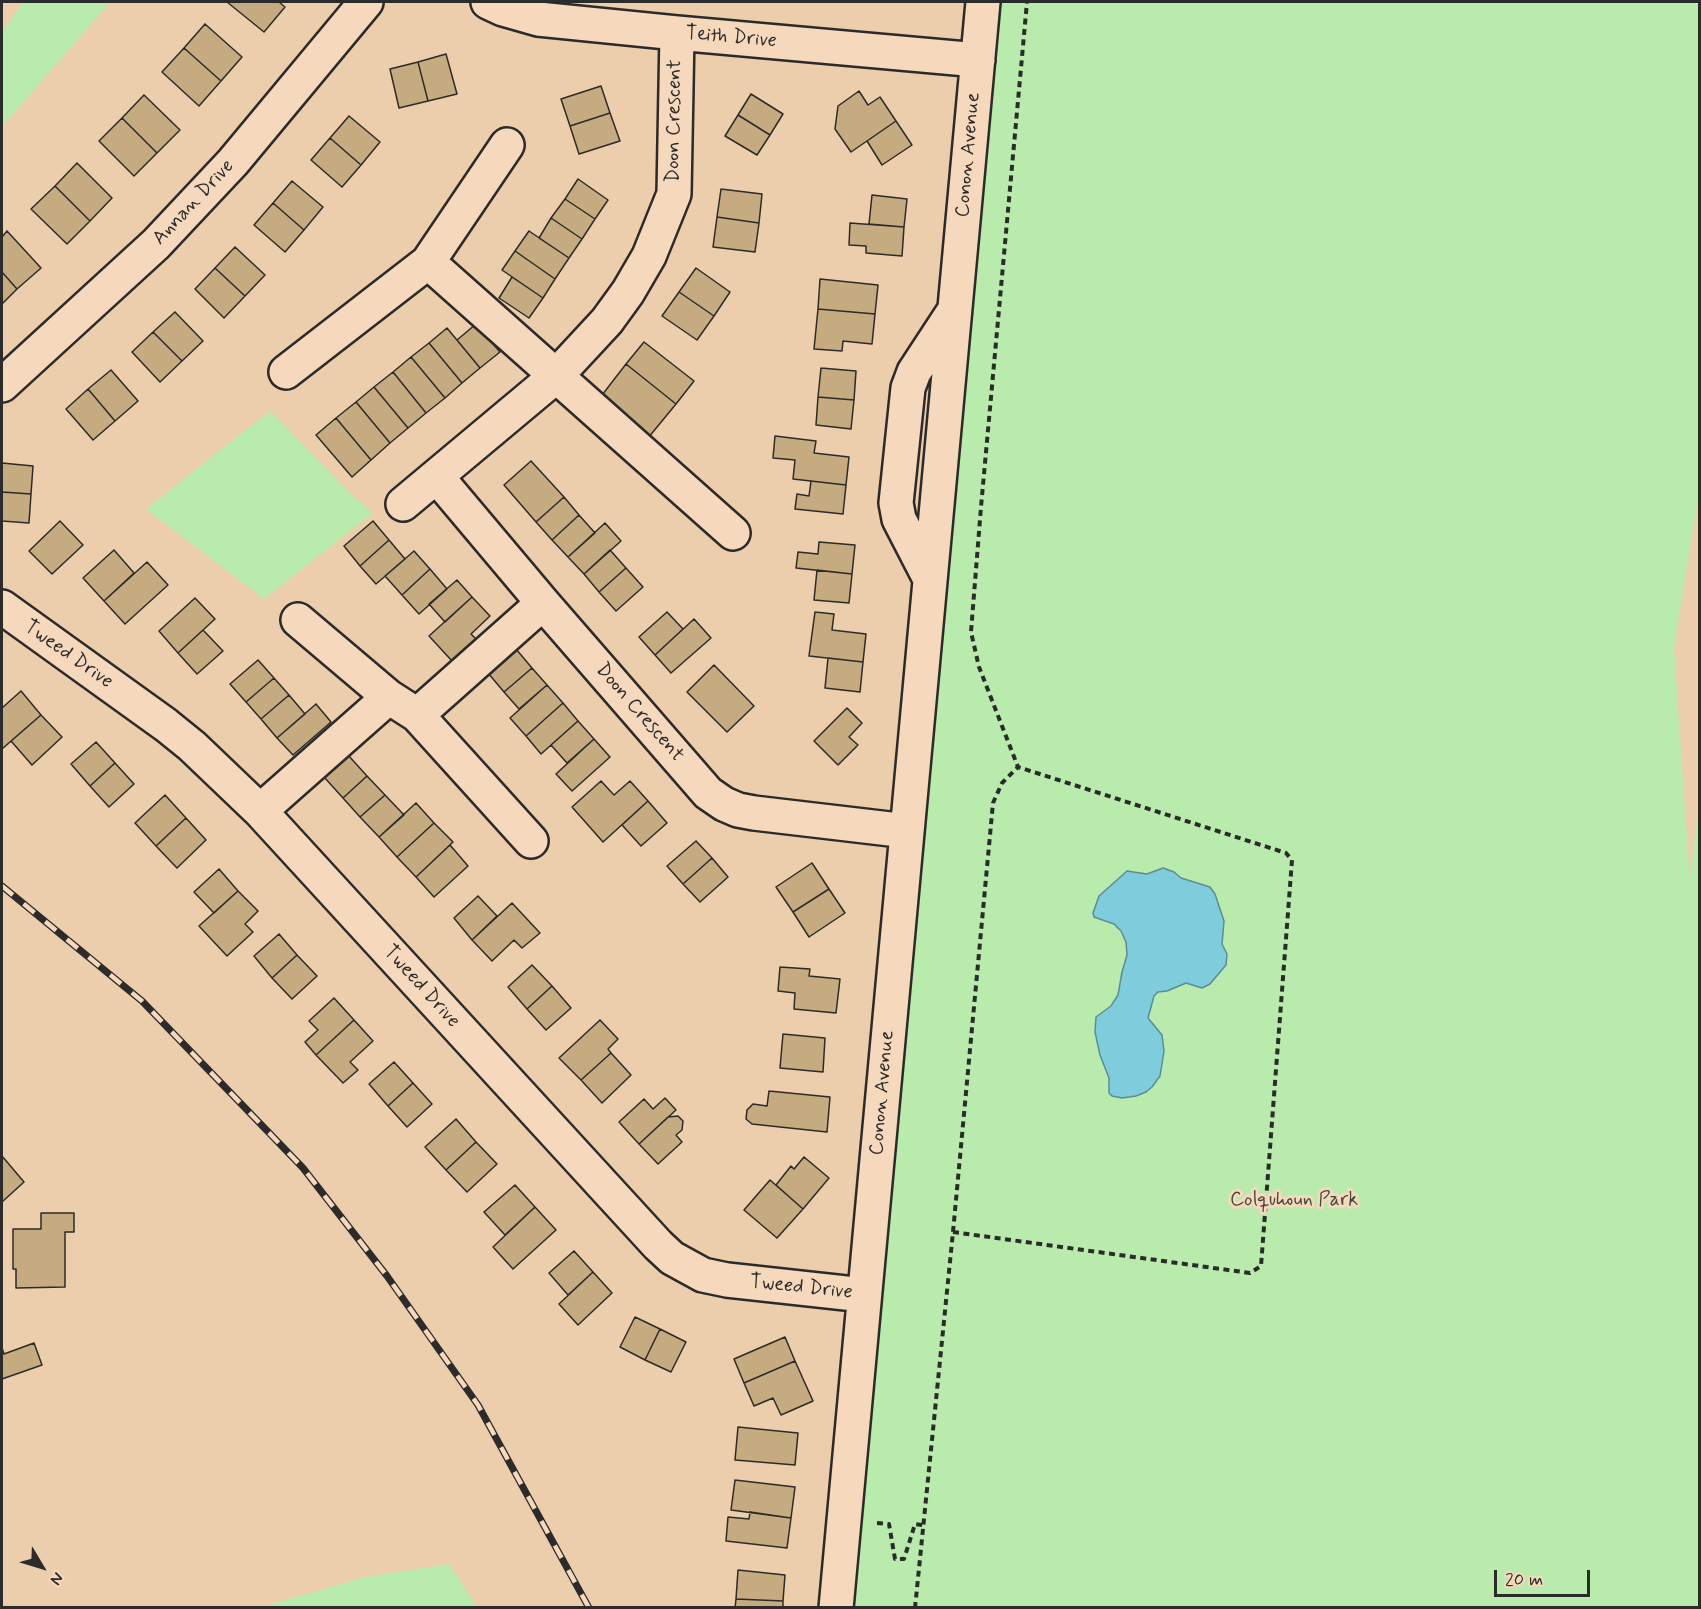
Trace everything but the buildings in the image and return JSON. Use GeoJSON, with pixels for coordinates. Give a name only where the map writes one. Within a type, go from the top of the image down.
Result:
{"type":"FeatureCollection","features":[{"type":"Feature","properties":{"kind":"street","name":"Annan Drive"},"geometry":{"type":"LineString","coordinates":[[2,385],[156,244],[232,162],[366,2]]}},
{"type":"Feature","properties":{"kind":"street","name":"Teith Drive"},"geometry":{"type":"LineString","coordinates":[[488,2],[538,19],[978,60]]}},
{"type":"Feature","properties":{"kind":"street","name":"Conon Avenue"},"geometry":{"type":"LineString","coordinates":[[836,1608],[930,579],[899,519],[896,503],[897,491],[908,388],[914,372],[955,309],[983,2]]}},
{"type":"Feature","properties":{"kind":"street","name":"Doon Crescent"},"geometry":{"type":"LineString","coordinates":[[403,504],[556,376],[607,321],[628,292],[649,256],[674,194],[677,33]]}},
{"type":"Feature","properties":{"kind":"street"},"geometry":{"type":"LineString","coordinates":[[286,372],[428,262],[507,145]]}},
{"type":"Feature","properties":{"kind":"street"},"geometry":{"type":"LineString","coordinates":[[428,262],[733,533]]}},
{"type":"Feature","properties":{"kind":"street","name":"Doon Crescent"},"geometry":{"type":"LineString","coordinates":[[436,477],[708,793],[738,810],[907,831]]}},
{"type":"Feature","properties":{"kind":"street"},"geometry":{"type":"LineString","coordinates":[[417,715],[543,603]]}},
{"type":"Feature","properties":{"kind":"street","name":"Tweed Drive"},"geometry":{"type":"LineString","coordinates":[[2,608],[166,725],[192,746],[260,811],[672,1258],[703,1275],[727,1280],[864,1295]]}},
{"type":"Feature","properties":{"kind":"street"},"geometry":{"type":"LineString","coordinates":[[298,620],[389,697],[417,715],[531,842]]}},
{"type":"Feature","properties":{"kind":"street"},"geometry":{"type":"LineString","coordinates":[[260,811],[389,697]]}},
{"type":"Feature","properties":{"kind":"path"},"geometry":{"type":"LineString","coordinates":[[1018,767],[979,667],[971,632],[1028,2]]}},
{"type":"Feature","properties":{"kind":"path"},"geometry":{"type":"LineString","coordinates":[[952,1232],[1250,1274],[1261,1266],[1292,860],[1286,854],[1018,767]]}},
{"type":"Feature","properties":{"kind":"path"},"geometry":{"type":"LineString","coordinates":[[915,1608],[993,803],[1002,783],[1018,767]]}},
{"type":"Feature","properties":{"kind":"path"},"geometry":{"type":"LineString","coordinates":[[843,1519],[889,1524],[895,1559],[904,1559],[915,1524],[923,1525]]}},
{"type":"Feature","properties":{"kind":"green space"},"geometry":{"type":"Polygon","coordinates":[[[23,2],[110,2],[2,127],[2,33],[23,2]]]}},
{"type":"Feature","properties":{"kind":"green space","name":"Colquhoun Park"},"geometry":{"type":"Polygon","coordinates":[[[996,2],[1699,2],[1700,497],[1697,503],[1674,649],[1690,880],[1700,791],[1699,1607],[849,1608],[996,2]]]}},
{"type":"Feature","properties":{"kind":"green space"},"geometry":{"type":"Polygon","coordinates":[[[270,411],[352,495],[373,513],[264,599],[146,509],[270,411]]]}},
{"type":"Feature","properties":{"kind":"green space"},"geometry":{"type":"Polygon","coordinates":[[[449,1564],[477,1607],[262,1607],[365,1577],[449,1564]]]}},
{"type":"Feature","properties":{"kind":"water"},"geometry":{"type":"Polygon","coordinates":[[[1163,868],[1174,872],[1181,878],[1210,887],[1215,894],[1224,921],[1222,944],[1227,954],[1226,965],[1210,984],[1202,988],[1186,983],[1167,991],[1158,992],[1154,996],[1148,1018],[1162,1035],[1164,1051],[1160,1076],[1146,1092],[1122,1098],[1112,1096],[1109,1093],[1109,1078],[1100,1055],[1095,1032],[1096,1017],[1111,1006],[1118,995],[1127,955],[1126,942],[1121,931],[1114,924],[1094,917],[1093,913],[1099,896],[1127,871],[1147,874],[1163,868]]]}},
{"type":"Feature","properties":{"kind":"railway"},"geometry":{"type":"LineString","coordinates":[[2,886],[142,1001],[303,1168],[387,1276],[478,1405],[589,1608]]}}]}
